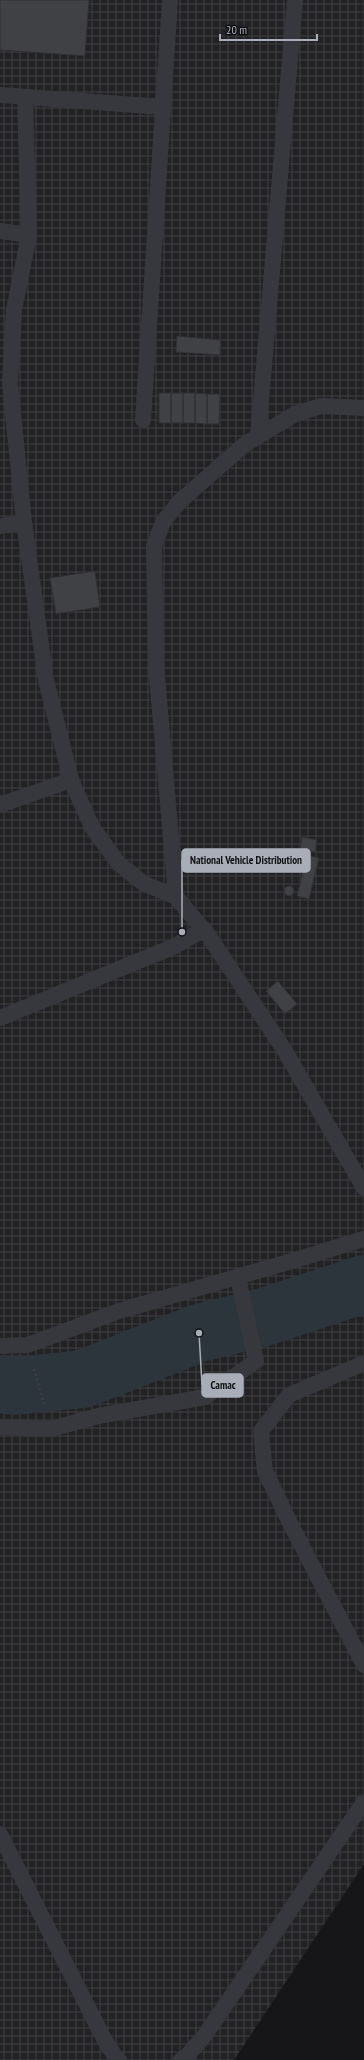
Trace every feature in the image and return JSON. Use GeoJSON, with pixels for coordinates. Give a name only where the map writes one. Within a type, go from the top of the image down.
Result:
{"type":"FeatureCollection","features":[{"type":"Feature","properties":{"kind":"lane"},"geometry":{"type":"LineString","coordinates":[[143,420],[170,0]]}},
{"type":"Feature","properties":{"kind":"lane"},"geometry":{"type":"LineString","coordinates":[[258,436],[296,0]]}},
{"type":"Feature","properties":{"kind":"lane"},"geometry":{"type":"LineString","coordinates":[[0,95],[163,107]]}},
{"type":"Feature","properties":{"kind":"lane"},"geometry":{"type":"LineString","coordinates":[[25,97],[29,235],[14,310],[10,384],[24,522],[46,680],[71,780],[92,827],[118,863],[142,882],[176,897],[204,929],[285,1051],[364,1188]]}},
{"type":"Feature","properties":{"kind":"lane"},"geometry":{"type":"LineString","coordinates":[[0,231],[29,235]]}},
{"type":"Feature","properties":{"kind":"lane"},"geometry":{"type":"LineString","coordinates":[[176,897],[156,664],[154,546],[163,522],[179,502],[244,445],[295,414],[321,406],[364,408]]}},
{"type":"Feature","properties":{"kind":"lane"},"geometry":{"type":"LineString","coordinates":[[0,526],[24,522]]}},
{"type":"Feature","properties":{"kind":"lane"},"geometry":{"type":"LineString","coordinates":[[0,805],[71,780]]}},
{"type":"Feature","properties":{"kind":"lane"},"geometry":{"type":"LineString","coordinates":[[0,1018],[175,946],[204,929]]}},
{"type":"Feature","properties":{"kind":"lane"},"geometry":{"type":"LineString","coordinates":[[0,1346],[28,1345],[119,1311],[238,1277],[364,1238]]}},
{"type":"Feature","properties":{"kind":"lane"},"geometry":{"type":"LineString","coordinates":[[0,1427],[51,1429],[98,1416],[205,1397],[256,1361],[238,1277]]}},
{"type":"Feature","properties":{"kind":"lane"},"geometry":{"type":"LineString","coordinates":[[364,1363],[289,1395],[261,1431],[266,1471],[290,1523],[364,1665]]}},
{"type":"Feature","properties":{"kind":"lane"},"geometry":{"type":"LineString","coordinates":[[181,2060],[186,2057],[205,2036],[364,1802]]}},
{"type":"Feature","properties":{"kind":"lane"},"geometry":{"type":"LineString","coordinates":[[0,1834],[104,2039],[116,2058],[119,2060]]}},
{"type":"Feature","properties":{"kind":"path"},"geometry":{"type":"LineString","coordinates":[[37,1377],[43,1401]]}},
{"type":"Feature","properties":{"kind":"shaded area"},"geometry":{"type":"Polygon","coordinates":[[[0,0],[364,0],[364,1864],[234,2060],[0,2060],[0,0]]]}},
{"type":"Feature","properties":{"kind":"building"},"geometry":{"type":"Polygon","coordinates":[[[0,0],[89,0],[85,56],[0,50],[0,0]]]}},
{"type":"Feature","properties":{"kind":"building"},"geometry":{"type":"Polygon","coordinates":[[[177,336],[221,340],[220,355],[176,352],[177,336]]]}},
{"type":"Feature","properties":{"kind":"building"},"geometry":{"type":"Polygon","coordinates":[[[159,393],[171,393],[171,423],[159,423],[159,393]]]}},
{"type":"Feature","properties":{"kind":"building"},"geometry":{"type":"Polygon","coordinates":[[[171,393],[183,393],[183,423],[171,423],[171,393]]]}},
{"type":"Feature","properties":{"kind":"building"},"geometry":{"type":"Polygon","coordinates":[[[183,393],[195,393],[195,423],[183,423],[183,393]]]}},
{"type":"Feature","properties":{"kind":"building"},"geometry":{"type":"Polygon","coordinates":[[[195,393],[207,394],[207,424],[195,423],[195,393]]]}},
{"type":"Feature","properties":{"kind":"building"},"geometry":{"type":"Polygon","coordinates":[[[207,394],[220,394],[219,424],[207,424],[207,394]]]}},
{"type":"Feature","properties":{"kind":"building"},"geometry":{"type":"Polygon","coordinates":[[[95,571],[100,607],[56,614],[50,578],[95,571]]]}},
{"type":"Feature","properties":{"kind":"building"},"geometry":{"type":"Polygon","coordinates":[[[302,837],[317,840],[315,852],[300,850],[302,837]]]}},
{"type":"Feature","properties":{"kind":"building"},"geometry":{"type":"Polygon","coordinates":[[[307,855],[319,858],[309,899],[297,896],[307,855]]]}},
{"type":"Feature","properties":{"kind":"building"},"geometry":{"type":"Polygon","coordinates":[[[287,886],[291,886],[293,887],[293,895],[287,896],[284,893],[284,889],[287,886]]]}},
{"type":"Feature","properties":{"kind":"building"},"geometry":{"type":"Polygon","coordinates":[[[278,981],[297,1004],[285,1014],[266,991],[278,981]]]}},
{"type":"Feature","properties":{"kind":"waterway"},"geometry":{"type":"LineString","coordinates":[[0,1384],[15,1386],[83,1379],[199,1333],[264,1317],[364,1284]]}},
{"type":"Feature","properties":{"kind":"place","name":"National Vehicle Distribution"},"geometry":{"type":"Point","coordinates":[182,932]}},
{"type":"Feature","properties":{"kind":"place","name":"Camac"},"geometry":{"type":"Point","coordinates":[199,1333]}}]}
